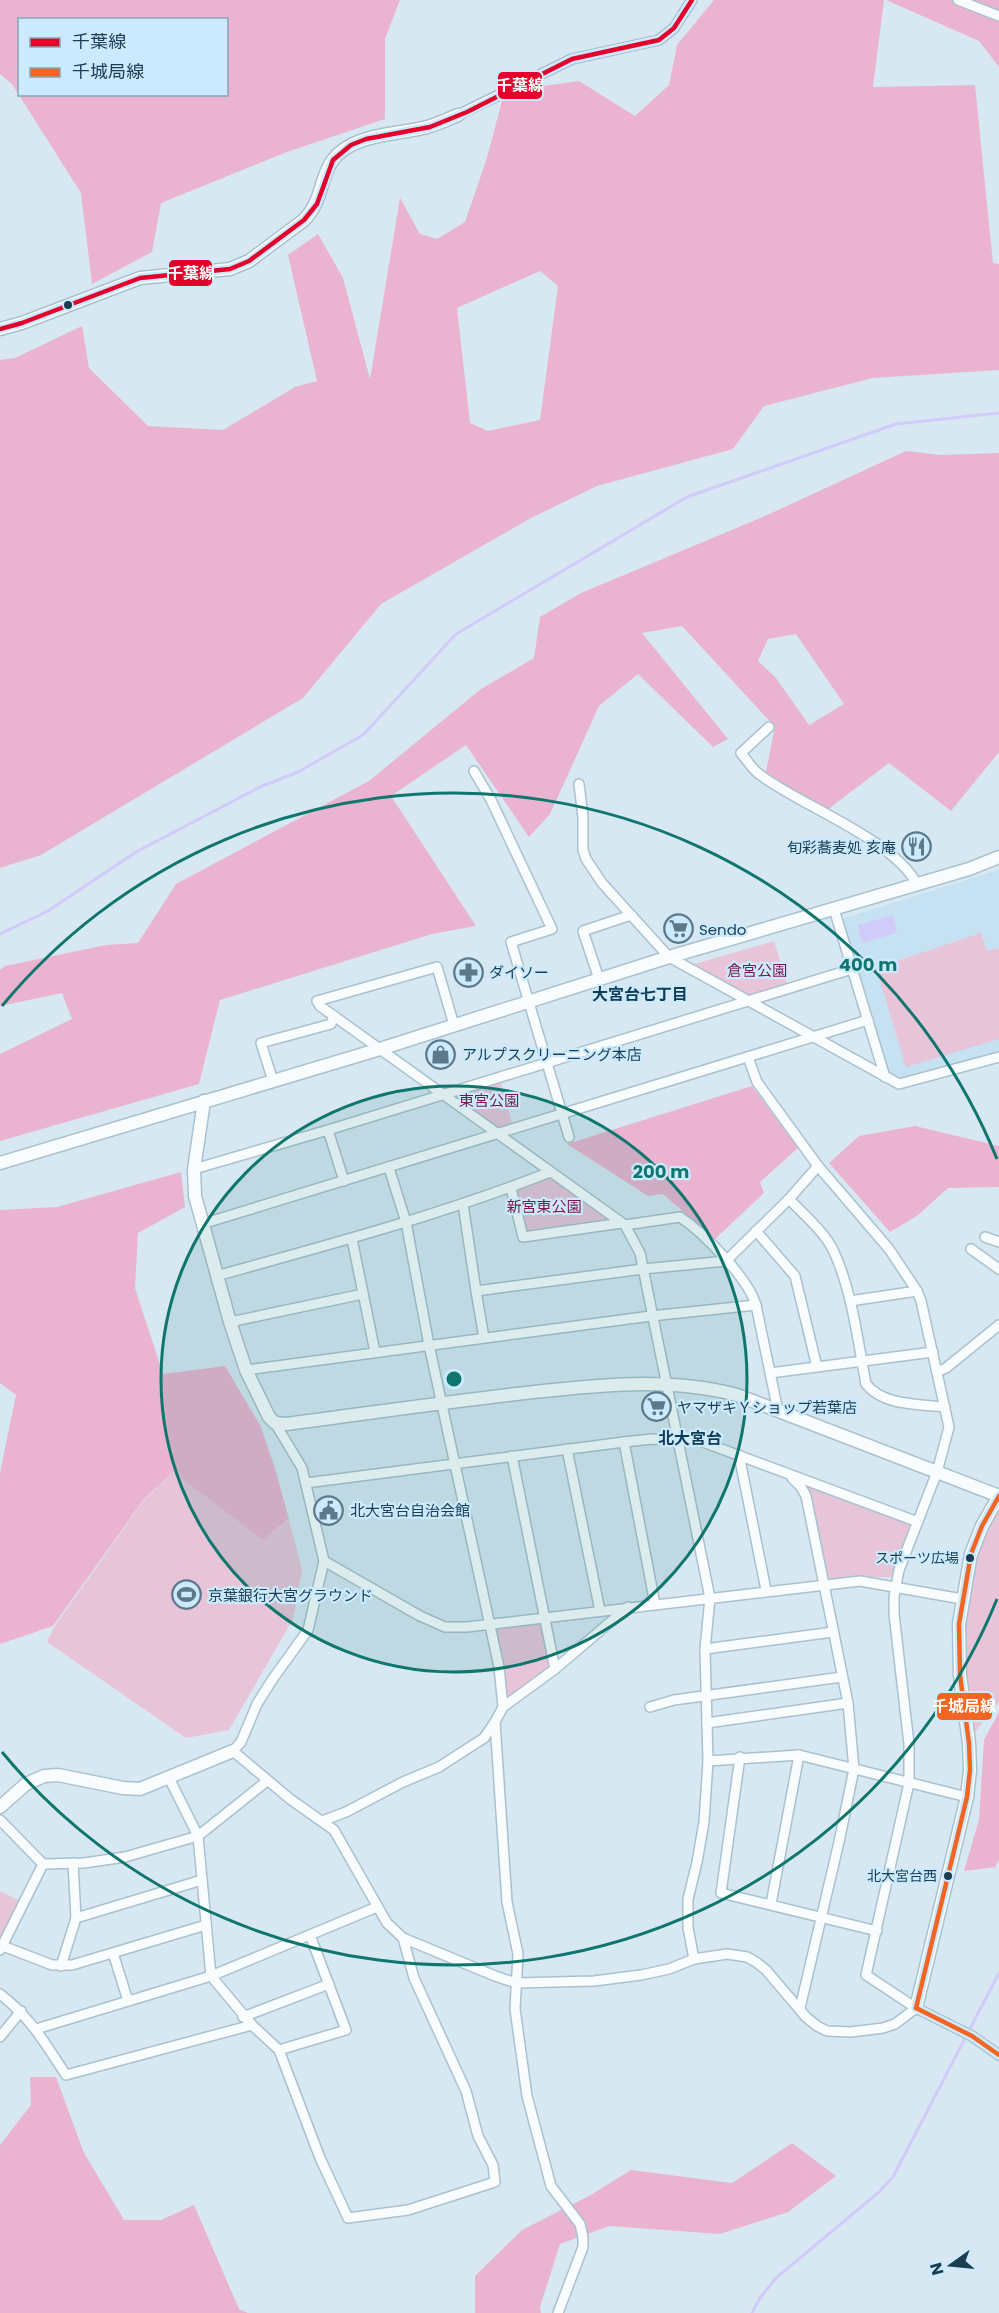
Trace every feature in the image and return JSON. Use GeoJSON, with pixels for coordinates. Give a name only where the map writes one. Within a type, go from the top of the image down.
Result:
{"type":"FeatureCollection","features":[{"type":"Feature","properties":{"kind":"street"},"geometry":{"type":"LineString","coordinates":[[0,329],[22,323],[140,278],[221,271],[240,265],[304,220],[317,204],[333,160],[351,146],[366,139],[430,127],[572,59],[659,40],[675,28],[692,0]]}},
{"type":"Feature","properties":{"kind":"street"},"geometry":{"type":"LineString","coordinates":[[958,0],[999,16]]}},
{"type":"Feature","properties":{"kind":"street"},"geometry":{"type":"LineString","coordinates":[[769,727],[741,753],[757,773],[878,845],[906,868],[916,884]]}},
{"type":"Feature","properties":{"kind":"street"},"geometry":{"type":"LineString","coordinates":[[474,771],[491,800],[552,929],[511,942],[569,1137]]}},
{"type":"Feature","properties":{"kind":"street"},"geometry":{"type":"LineString","coordinates":[[579,784],[583,817],[583,850],[586,859],[602,883],[669,957],[899,1084],[999,1057]]}},
{"type":"Feature","properties":{"kind":"street"},"geometry":{"type":"LineString","coordinates":[[0,1163],[380,1049],[669,957],[834,909],[999,857]]}},
{"type":"Feature","properties":{"kind":"street"},"geometry":{"type":"LineString","coordinates":[[834,909],[885,1077]]}},
{"type":"Feature","properties":{"kind":"street"},"geometry":{"type":"LineString","coordinates":[[599,979],[582,931],[631,915]]}},
{"type":"Feature","properties":{"kind":"street"},"geometry":{"type":"LineString","coordinates":[[454,1025],[437,967],[318,1001],[320,1006],[623,1224],[640,1253],[710,1598],[705,1649],[708,1761],[704,1822],[698,1862],[688,1899],[688,1928],[694,1959]]}},
{"type":"Feature","properties":{"kind":"street"},"geometry":{"type":"LineString","coordinates":[[194,1169],[547,1064],[852,969]]}},
{"type":"Feature","properties":{"kind":"street"},"geometry":{"type":"LineString","coordinates":[[273,1081],[261,1043],[331,1024],[334,1016]]}},
{"type":"Feature","properties":{"kind":"street"},"geometry":{"type":"LineString","coordinates":[[201,1224],[868,1020]]}},
{"type":"Feature","properties":{"kind":"street"},"geometry":{"type":"LineString","coordinates":[[748,1057],[757,1082],[818,1166],[890,1249],[916,1291],[933,1352],[949,1427],[937,1472],[895,1586],[894,1614],[909,1744],[909,1783],[866,1975],[916,2008],[972,2036],[999,2055]]}},
{"type":"Feature","properties":{"kind":"street"},"geometry":{"type":"LineString","coordinates":[[0,1807],[26,1784],[44,1776],[58,1775],[123,1788],[140,1789],[233,1751],[241,1742],[262,1696],[308,1630],[324,1561],[302,1468],[269,1417],[246,1370],[201,1224],[195,1196],[194,1169],[204,1101]]}},
{"type":"Feature","properties":{"kind":"street"},"geometry":{"type":"LineString","coordinates":[[328,1130],[344,1181]]}},
{"type":"Feature","properties":{"kind":"street"},"geometry":{"type":"LineString","coordinates":[[476,1291],[643,1269],[726,1261],[818,1166]]}},
{"type":"Feature","properties":{"kind":"street"},"geometry":{"type":"LineString","coordinates":[[389,1168],[406,1222],[429,1345],[499,1667],[503,1707]]}},
{"type":"Feature","properties":{"kind":"street"},"geometry":{"type":"LineString","coordinates":[[216,1276],[406,1222],[511,1188],[550,1172]]}},
{"type":"Feature","properties":{"kind":"street"},"geometry":{"type":"LineString","coordinates":[[511,1188],[524,1237],[680,1217],[698,1229],[753,1293],[778,1411]]}},
{"type":"Feature","properties":{"kind":"street"},"geometry":{"type":"LineString","coordinates":[[789,1198],[834,1251],[850,1302],[866,1384],[873,1394],[884,1399],[945,1407]]}},
{"type":"Feature","properties":{"kind":"street"},"geometry":{"type":"LineString","coordinates":[[463,1204],[484,1338]]}},
{"type":"Feature","properties":{"kind":"street"},"geometry":{"type":"LineString","coordinates":[[756,1231],[795,1276],[799,1284],[817,1367]]}},
{"type":"Feature","properties":{"kind":"street"},"geometry":{"type":"LineString","coordinates":[[985,1237],[999,1242]]}},
{"type":"Feature","properties":{"kind":"street"},"geometry":{"type":"LineString","coordinates":[[351,1239],[375,1352]]}},
{"type":"Feature","properties":{"kind":"street"},"geometry":{"type":"LineString","coordinates":[[971,1249],[999,1269]]}},
{"type":"Feature","properties":{"kind":"street"},"geometry":{"type":"LineString","coordinates":[[850,1302],[916,1291]]}},
{"type":"Feature","properties":{"kind":"street"},"geometry":{"type":"LineString","coordinates":[[230,1322],[363,1294]]}},
{"type":"Feature","properties":{"kind":"street"},"geometry":{"type":"LineString","coordinates":[[246,1370],[651,1316],[756,1305]]}},
{"type":"Feature","properties":{"kind":"street"},"geometry":{"type":"LineString","coordinates":[[937,1372],[946,1368],[999,1325]]}},
{"type":"Feature","properties":{"kind":"street"},"geometry":{"type":"LineString","coordinates":[[770,1373],[933,1352]]}},
{"type":"Feature","properties":{"kind":"street"},"geometry":{"type":"LineString","coordinates":[[233,1751],[267,1781],[334,1830],[387,1923],[403,1938],[516,1983],[594,1981],[669,1969],[694,1959],[727,1954],[747,1957],[766,1970],[812,2022],[827,2031],[850,2032],[883,2028],[895,2024],[916,2008],[967,1797],[970,1770],[969,1743],[958,1650],[962,1599],[971,1554],[982,1526],[999,1496],[737,1395],[713,1388],[668,1384],[604,1384],[286,1424],[275,1423]]}},
{"type":"Feature","properties":{"kind":"street"},"geometry":{"type":"LineString","coordinates":[[306,1483],[624,1442],[700,1441],[918,1522]]}},
{"type":"Feature","properties":{"kind":"street"},"geometry":{"type":"LineString","coordinates":[[624,1442],[655,1604]]}},
{"type":"Feature","properties":{"kind":"street"},"geometry":{"type":"LineString","coordinates":[[567,1449],[600,1611]]}},
{"type":"Feature","properties":{"kind":"street"},"geometry":{"type":"LineString","coordinates":[[739,1455],[766,1590]]}},
{"type":"Feature","properties":{"kind":"street"},"geometry":{"type":"LineString","coordinates":[[512,1456],[555,1669]]}},
{"type":"Feature","properties":{"kind":"street"},"geometry":{"type":"LineString","coordinates":[[788,1474],[801,1486],[806,1496],[848,1703],[854,1769],[800,2008]]}},
{"type":"Feature","properties":{"kind":"street"},"geometry":{"type":"LineString","coordinates":[[324,1561],[420,1616],[445,1627],[545,1618],[766,1590],[860,1581],[962,1599]]}},
{"type":"Feature","properties":{"kind":"street"},"geometry":{"type":"LineString","coordinates":[[322,1821],[346,1812],[402,1782],[439,1767],[484,1738],[503,1707],[555,1669],[628,1607]]}},
{"type":"Feature","properties":{"kind":"street"},"geometry":{"type":"LineString","coordinates":[[705,1649],[833,1632]]}},
{"type":"Feature","properties":{"kind":"street"},"geometry":{"type":"LineString","coordinates":[[650,1707],[674,1700],[705,1698],[842,1677]]}},
{"type":"Feature","properties":{"kind":"street"},"geometry":{"type":"LineString","coordinates":[[707,1723],[848,1703]]}},
{"type":"Feature","properties":{"kind":"street"},"geometry":{"type":"LineString","coordinates":[[495,1722],[507,1902],[518,1954],[515,2009],[527,2096],[551,2186],[580,2224],[583,2237],[583,2247],[558,2313]]}},
{"type":"Feature","properties":{"kind":"street"},"geometry":{"type":"LineString","coordinates":[[708,1761],[740,1757],[799,1755],[967,1797]]}},
{"type":"Feature","properties":{"kind":"street"},"geometry":{"type":"LineString","coordinates":[[771,1904],[799,1755]]}},
{"type":"Feature","properties":{"kind":"street"},"geometry":{"type":"LineString","coordinates":[[740,1757],[721,1893],[877,1931]]}},
{"type":"Feature","properties":{"kind":"street"},"geometry":{"type":"LineString","coordinates":[[169,1778],[198,1836],[211,1976],[243,2017],[279,2050],[320,2158],[348,2218],[408,2210],[495,2182],[493,2165],[478,2136],[466,2091],[414,1978],[403,1938]]}},
{"type":"Feature","properties":{"kind":"street"},"geometry":{"type":"LineString","coordinates":[[0,1820],[43,1864],[126,1857],[198,1836],[267,1781]]}},
{"type":"Feature","properties":{"kind":"street"},"geometry":{"type":"LineString","coordinates":[[61,1966],[76,1918],[73,1863]]}},
{"type":"Feature","properties":{"kind":"street"},"geometry":{"type":"LineString","coordinates":[[43,1864],[1,1948],[61,1966],[72,1965],[206,1925]]}},
{"type":"Feature","properties":{"kind":"street"},"geometry":{"type":"LineString","coordinates":[[76,1918],[202,1880]]}},
{"type":"Feature","properties":{"kind":"street"},"geometry":{"type":"LineString","coordinates":[[36,2029],[211,1976],[377,1907]]}},
{"type":"Feature","properties":{"kind":"street"},"geometry":{"type":"LineString","coordinates":[[279,2050],[346,2030],[310,1935]]}},
{"type":"Feature","properties":{"kind":"street"},"geometry":{"type":"LineString","coordinates":[[112,1953],[128,2001]]}},
{"type":"Feature","properties":{"kind":"street"},"geometry":{"type":"LineString","coordinates":[[243,2017],[329,1984]]}},
{"type":"Feature","properties":{"kind":"street"},"geometry":{"type":"LineString","coordinates":[[0,1994],[21,2011],[36,2029],[66,2075],[252,2025]]}},
{"type":"Feature","properties":{"kind":"street"},"geometry":{"type":"LineString","coordinates":[[0,2037],[21,2011]]}},
{"type":"Feature","properties":{"kind":"shaded area"},"geometry":{"type":"Polygon","coordinates":[[[0,0],[400,0],[385,39],[385,119],[287,152],[161,203],[152,252],[92,284],[81,193],[20,96],[228,96],[228,18],[18,18],[18,93],[12,84],[0,74],[0,0]]]}},
{"type":"Feature","properties":{"kind":"shaded area"},"geometry":{"type":"Polygon","coordinates":[[[714,0],[884,0],[873,87],[975,85],[993,263],[999,264],[999,370],[873,378],[764,406],[733,449],[597,486],[531,518],[381,604],[303,698],[41,855],[0,868],[0,360],[15,358],[82,326],[89,368],[148,426],[223,430],[295,387],[317,381],[288,255],[318,234],[343,278],[370,379],[400,198],[420,234],[437,239],[465,222],[486,161],[502,101],[544,86],[579,81],[635,116],[669,85],[677,45],[714,0]],[[540,271],[457,308],[470,423],[488,431],[540,420],[558,286],[540,271]]]}},
{"type":"Feature","properties":{"kind":"shaded area"},"geometry":{"type":"Polygon","coordinates":[[[886,0],[999,0],[999,67],[979,41],[886,0]]]}},
{"type":"Feature","properties":{"kind":"shaded area"},"geometry":{"type":"Polygon","coordinates":[[[906,451],[941,455],[999,453],[999,752],[951,811],[889,763],[827,810],[765,776],[775,727],[682,626],[642,633],[728,739],[713,747],[638,674],[599,706],[550,814],[529,837],[466,745],[391,796],[476,926],[432,934],[220,1000],[199,1084],[0,1141],[0,1054],[72,1019],[62,993],[0,1006],[0,970],[5,966],[106,945],[138,943],[176,884],[369,781],[481,689],[534,658],[540,617],[581,593],[765,516],[906,451]],[[796,634],[768,639],[758,661],[776,678],[809,725],[844,704],[796,634]]]}},
{"type":"Feature","properties":{"kind":"shaded area"},"geometry":{"type":"Polygon","coordinates":[[[999,870],[999,1052],[899,1082],[889,1077],[841,919],[999,870]]]}},
{"type":"Feature","properties":{"kind":"shaded area"},"geometry":{"type":"Polygon","coordinates":[[[893,915],[897,933],[862,943],[857,925],[893,915]]]}},
{"type":"Feature","properties":{"kind":"shaded area"},"geometry":{"type":"Polygon","coordinates":[[[752,1086],[798,1148],[760,1182],[764,1193],[715,1239],[663,1194],[648,1196],[567,1144],[752,1086]]]}},
{"type":"Feature","properties":{"kind":"shaded area"},"geometry":{"type":"Polygon","coordinates":[[[915,1126],[999,1146],[999,1187],[948,1188],[917,1216],[890,1232],[829,1163],[859,1136],[915,1126]]]}},
{"type":"Feature","properties":{"kind":"shaded area"},"geometry":{"type":"Polygon","coordinates":[[[181,1172],[185,1207],[138,1233],[135,1288],[163,1374],[225,1366],[260,1425],[289,1519],[263,1540],[173,1472],[144,1499],[53,1626],[0,1644],[0,1473],[16,1395],[0,1383],[0,1210],[57,1207],[181,1172]]]}},
{"type":"Feature","properties":{"kind":"shaded area"},"geometry":{"type":"Polygon","coordinates":[[[999,1712],[999,1860],[995,1867],[964,1871],[979,1820],[984,1740],[999,1712]]]}},
{"type":"Feature","properties":{"kind":"shaded area"},"geometry":{"type":"Polygon","coordinates":[[[30,2077],[56,2077],[84,2153],[124,2220],[161,2220],[194,2205],[239,2309],[248,2313],[0,2313],[0,2145],[31,2105],[30,2077]]]}},
{"type":"Feature","properties":{"kind":"shaded area"},"geometry":{"type":"Polygon","coordinates":[[[792,2143],[836,2176],[788,2212],[720,2234],[609,2226],[560,2244],[540,2307],[541,2313],[475,2313],[475,2276],[522,2230],[589,2196],[631,2170],[732,2183],[792,2143]]]}},
{"type":"Feature","properties":{"kind":"green space"},"geometry":{"type":"Polygon","coordinates":[[[981,933],[987,951],[999,948],[999,1039],[906,1067],[876,968],[981,933]]]}},
{"type":"Feature","properties":{"kind":"green space","name":"倉宮公園"},"geometry":{"type":"Polygon","coordinates":[[[774,941],[788,987],[751,997],[694,964],[774,941]]]}},
{"type":"Feature","properties":{"kind":"green space","name":"東宮公園"},"geometry":{"type":"Polygon","coordinates":[[[500,1080],[513,1127],[501,1130],[455,1098],[457,1093],[500,1080]]]}},
{"type":"Feature","properties":{"kind":"green space","name":"新宮東公園"},"geometry":{"type":"Polygon","coordinates":[[[551,1178],[609,1218],[607,1222],[527,1233],[516,1194],[519,1189],[551,1178]]]}},
{"type":"Feature","properties":{"kind":"green space","name":"京葉銀行大宮グラウンド"},"geometry":{"type":"Polygon","coordinates":[[[173,1472],[263,1540],[289,1520],[302,1570],[293,1619],[229,1730],[186,1738],[47,1642],[54,1627],[144,1500],[173,1472]]]}},
{"type":"Feature","properties":{"kind":"green space"},"geometry":{"type":"Polygon","coordinates":[[[810,1484],[909,1523],[911,1526],[893,1577],[829,1578],[826,1576],[807,1486],[810,1484]]]}},
{"type":"Feature","properties":{"kind":"green space"},"geometry":{"type":"Polygon","coordinates":[[[999,1508],[999,1702],[972,1736],[963,1676],[963,1627],[979,1546],[999,1508]]]}},
{"type":"Feature","properties":{"kind":"green space"},"geometry":{"type":"Polygon","coordinates":[[[539,1623],[543,1627],[552,1667],[505,1704],[494,1630],[539,1623]]]}},
{"type":"Feature","properties":{"kind":"green space"},"geometry":{"type":"Polygon","coordinates":[[[0,1891],[20,1901],[0,1942],[0,1891]]]}},
{"type":"Feature","properties":{"kind":"waterway"},"geometry":{"type":"LineString","coordinates":[[0,934],[48,911],[136,852],[260,787],[298,772],[363,735],[456,634],[687,497],[896,424],[999,413]]}},
{"type":"Feature","properties":{"kind":"waterway"},"geometry":{"type":"LineString","coordinates":[[752,2313],[760,2298],[776,2278],[879,2192],[893,2177],[999,1973]]}},
{"type":"Feature","properties":{"kind":"transit line","name":"千葉線"},"geometry":{"type":"LineString","coordinates":[[0,329],[22,323],[140,278],[230,269],[249,261],[304,220],[317,204],[333,160],[351,145],[366,139],[430,127],[467,112],[572,59],[659,40],[674,28],[692,0]]}},
{"type":"Feature","properties":{"kind":"transit line","name":"千城局線"},"geometry":{"type":"LineString","coordinates":[[916,2008],[967,1797],[970,1770],[969,1743],[960,1675],[959,1624],[971,1554],[982,1526],[999,1496]]}},
{"type":"Feature","properties":{"kind":"transit line","name":"千城局線"},"geometry":{"type":"LineString","coordinates":[[916,2008],[972,2036],[999,2055]]}},
{"type":"Feature","properties":{"kind":"place","name":"旬彩蕎麦処 亥庵"},"geometry":{"type":"Point","coordinates":[917,847]}},
{"type":"Feature","properties":{"kind":"place","name":"Sendo"},"geometry":{"type":"Point","coordinates":[678,929]}},
{"type":"Feature","properties":{"kind":"place","name":"ダイソー"},"geometry":{"type":"Point","coordinates":[468,972]}},
{"type":"Feature","properties":{"kind":"place","name":"アルプスクリーニング本店"},"geometry":{"type":"Point","coordinates":[441,1054]}},
{"type":"Feature","properties":{"kind":"place","name":"ヤマザキＹショップ若葉店"},"geometry":{"type":"Point","coordinates":[656,1407]}},
{"type":"Feature","properties":{"kind":"place","name":"北大宮台自治会館"},"geometry":{"type":"Point","coordinates":[329,1510]}},
{"type":"Feature","properties":{"kind":"place","name":"スポーツ広場"},"geometry":{"type":"Point","coordinates":[970,1558]}},
{"type":"Feature","properties":{"kind":"place","name":"京葉銀行大宮グラウンド"},"geometry":{"type":"Point","coordinates":[187,1595]}},
{"type":"Feature","properties":{"kind":"place","name":"北大宮台西"},"geometry":{"type":"Point","coordinates":[948,1876]}},
{"type":"Feature","properties":{"kind":"district","name":"大宮台七丁目"},"geometry":{"type":"Point","coordinates":[640,994]}},
{"type":"Feature","properties":{"kind":"district","name":"北大宮台"},"geometry":{"type":"Point","coordinates":[690,1438]}}]}
